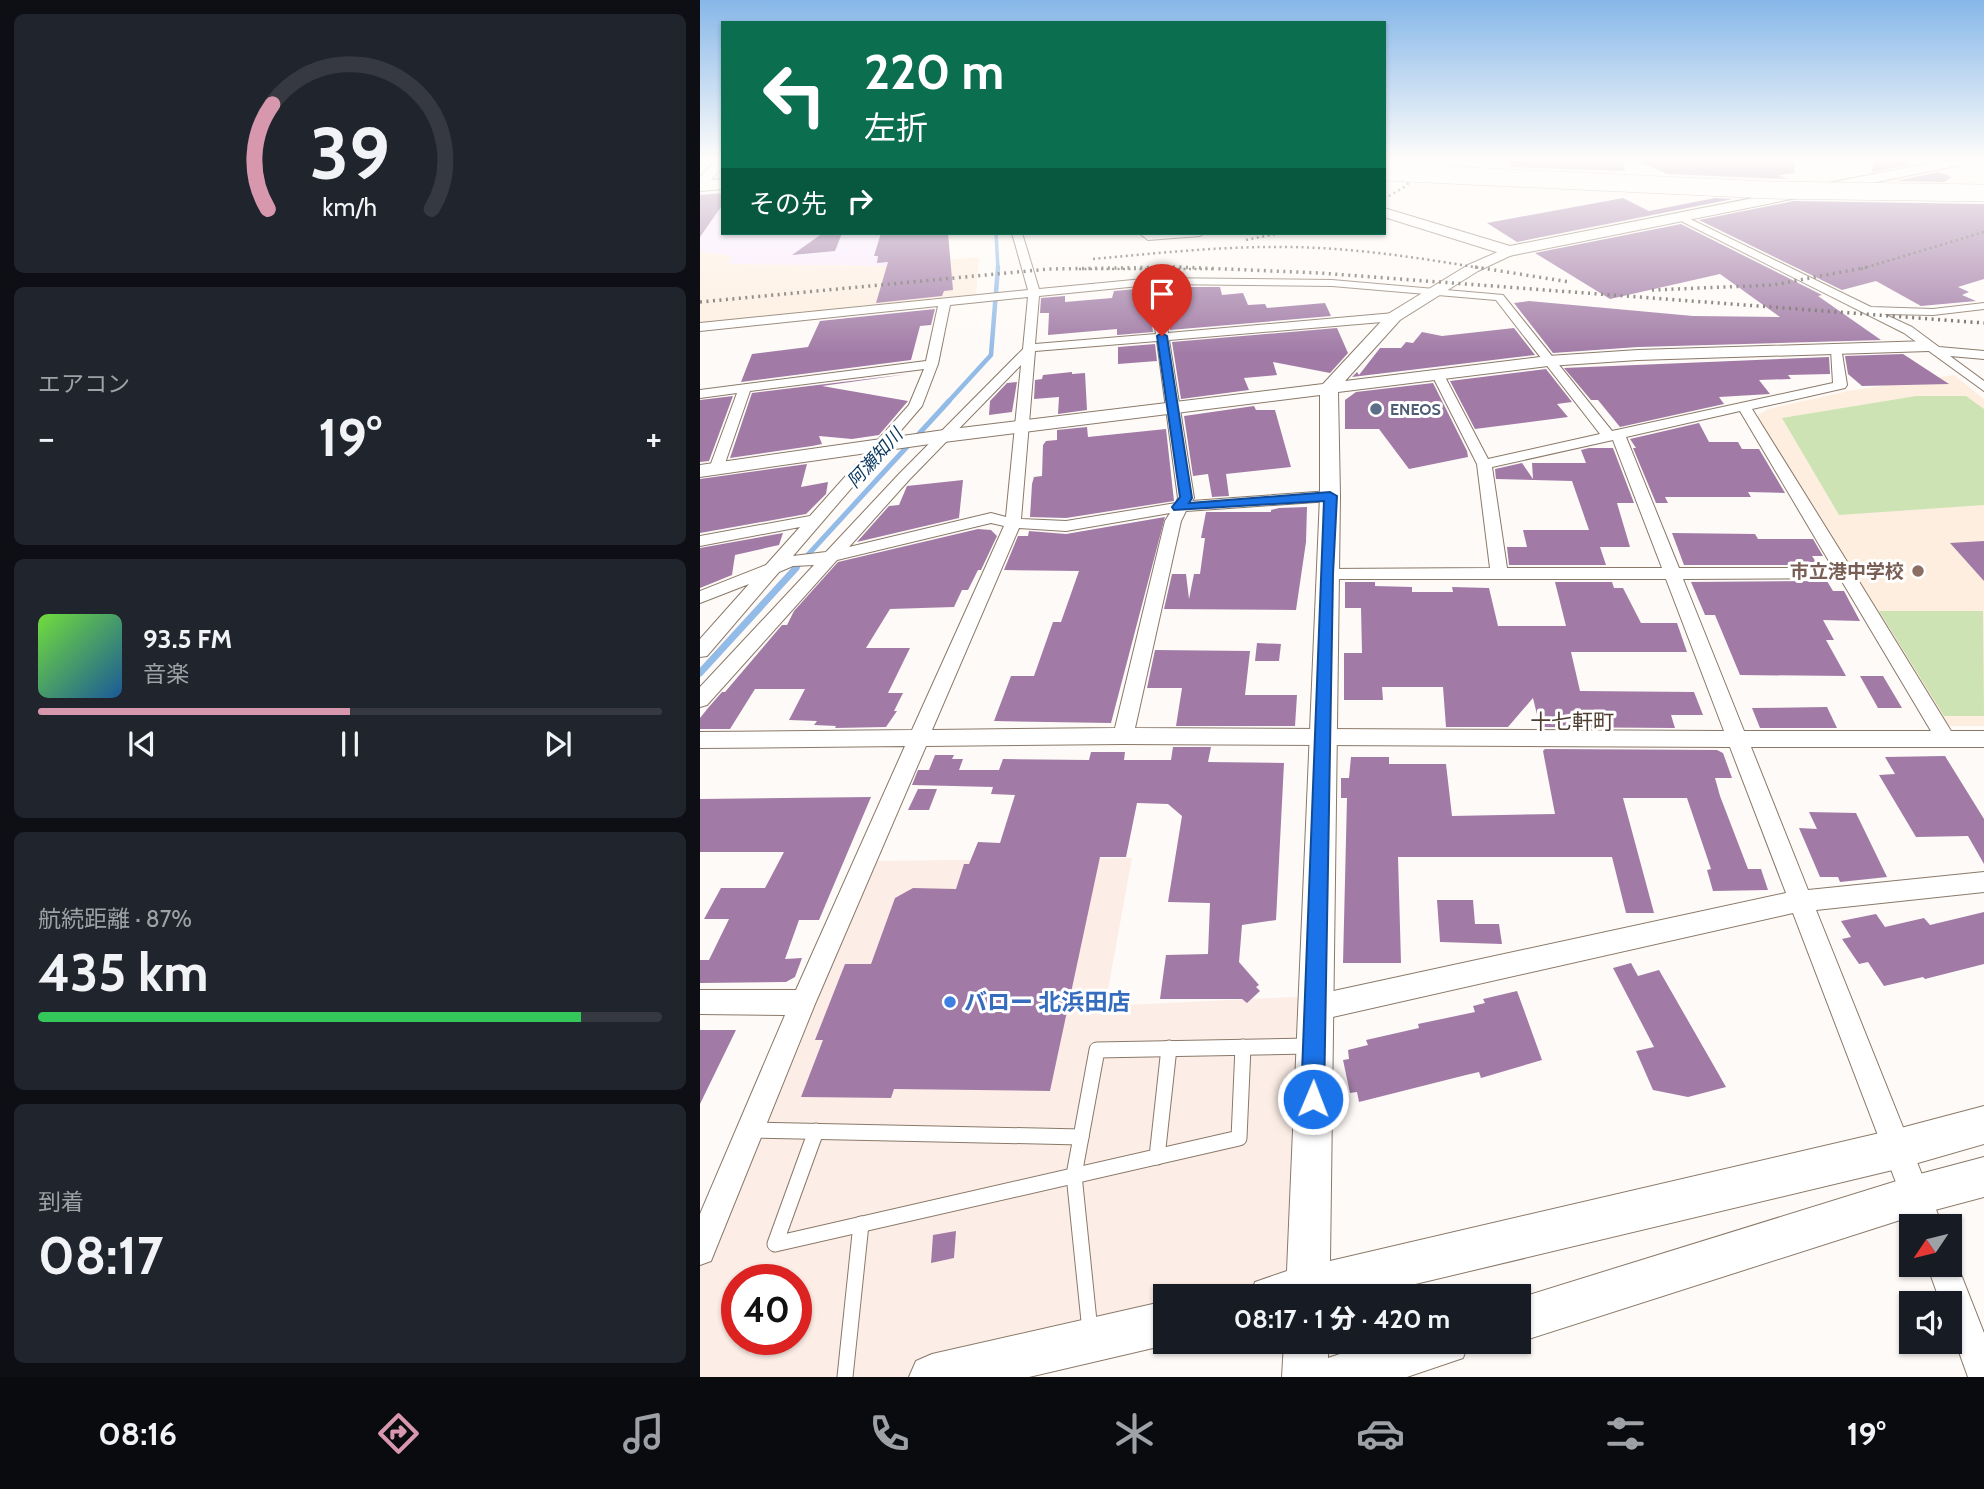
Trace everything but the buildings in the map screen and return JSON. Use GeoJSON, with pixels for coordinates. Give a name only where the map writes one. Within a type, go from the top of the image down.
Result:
{"type":"FeatureCollection","features":[{"type":"Feature","properties":{"kind":"main road"},"geometry":{"type":"LineString","coordinates":[[1428,225],[1509,250],[1637,225]]}},
{"type":"Feature","properties":{"kind":"street"},"geometry":{"type":"LineString","coordinates":[[1697,225],[1908,330],[1984,387]]}},
{"type":"Feature","properties":{"kind":"street"},"geometry":{"type":"LineString","coordinates":[[700,1250],[803,1003],[1013,523],[1034,293],[1018,235]]}},
{"type":"Feature","properties":{"kind":"street"},"geometry":{"type":"LineString","coordinates":[[1146,235],[1174,235]]}},
{"type":"Feature","properties":{"kind":"street"},"geometry":{"type":"LineString","coordinates":[[1296,1284],[1314,1046],[1330,496],[1329,388],[1394,317],[1432,291],[1509,250]]}},
{"type":"Feature","properties":{"kind":"street"},"geometry":{"type":"LineString","coordinates":[[700,327],[950,300],[1154,282],[1264,281],[1499,297],[1548,361],[1613,434],[1673,574],[1922,1211]]}},
{"type":"Feature","properties":{"kind":"street"},"geometry":{"type":"LineString","coordinates":[[1123,736],[1178,507],[1186,498],[1154,282]]}},
{"type":"Feature","properties":{"kind":"street"},"geometry":{"type":"LineString","coordinates":[[700,650],[783,563],[817,519],[890,444],[915,406],[932,364],[950,300]]}},
{"type":"Feature","properties":{"kind":"street"},"geometry":{"type":"LineString","coordinates":[[1871,310],[1933,312],[1984,306]]}},
{"type":"Feature","properties":{"kind":"street"},"geometry":{"type":"LineString","coordinates":[[700,700],[935,438],[1031,348],[1394,317]]}},
{"type":"Feature","properties":{"kind":"street"},"geometry":{"type":"LineString","coordinates":[[1484,464],[1840,385],[1837,349]]}},
{"type":"Feature","properties":{"kind":"street"},"geometry":{"type":"LineString","coordinates":[[708,470],[1173,407],[1548,361],[1638,355],[1837,349],[1933,349],[1984,355]]}},
{"type":"Feature","properties":{"kind":"street"},"geometry":{"type":"LineString","coordinates":[[700,394],[932,364]]}},
{"type":"Feature","properties":{"kind":"street"},"geometry":{"type":"LineString","coordinates":[[1438,375],[1484,464],[1499,573]]}},
{"type":"Feature","properties":{"kind":"street"},"geometry":{"type":"LineString","coordinates":[[708,470],[745,388]]}},
{"type":"Feature","properties":{"kind":"street"},"geometry":{"type":"LineString","coordinates":[[1745,408],[1945,738]]}},
{"type":"Feature","properties":{"kind":"street"},"geometry":{"type":"LineString","coordinates":[[700,597],[783,563],[827,558],[991,517],[1013,523],[1066,526],[1178,507],[1330,496]]}},
{"type":"Feature","properties":{"kind":"street"},"geometry":{"type":"LineString","coordinates":[[700,541],[817,519]]}},
{"type":"Feature","properties":{"kind":"street"},"geometry":{"type":"LineString","coordinates":[[1326,574],[1847,573]]}},
{"type":"Feature","properties":{"kind":"street"},"geometry":{"type":"LineString","coordinates":[[700,740],[1123,736],[1322,739],[1984,738]]}},
{"type":"Feature","properties":{"kind":"street"},"geometry":{"type":"LineString","coordinates":[[1315,1008],[1799,901],[1984,882]]}},
{"type":"Feature","properties":{"kind":"street"},"geometry":{"type":"LineString","coordinates":[[700,1002],[803,1003]]}},
{"type":"Feature","properties":{"kind":"street"},"geometry":{"type":"LineString","coordinates":[[1337,1284],[1897,1149],[1984,1125]]}},
{"type":"Feature","properties":{"kind":"street"},"geometry":{"type":"LineString","coordinates":[[1531,1317],[1922,1211],[1984,1177]]}},
{"type":"Feature","properties":{"kind":"street"},"geometry":{"type":"LineString","coordinates":[[1947,1278],[1984,1376]]}},
{"type":"Feature","properties":{"kind":"street"},"geometry":{"type":"LineString","coordinates":[[932,1377],[1153,1326]]}},
{"type":"Feature","properties":{"kind":"street"},"geometry":{"type":"LineString","coordinates":[[1305,1377],[1306,1354]]}},
{"type":"Feature","properties":{"kind":"street"},"geometry":{"type":"LineString","coordinates":[[1336,1377],[1409,1354]]}},
{"type":"Feature","properties":{"kind":"lane"},"geometry":{"type":"LineString","coordinates":[[1091,1342],[1073,1175],[1097,1050],[1314,1046]]}},
{"type":"Feature","properties":{"kind":"lane"},"geometry":{"type":"LineString","coordinates":[[816,1131],[775,1244],[1239,1138],[1243,1047]]}},
{"type":"Feature","properties":{"kind":"lane"},"geometry":{"type":"LineString","coordinates":[[1157,1157],[1169,1048]]}},
{"type":"Feature","properties":{"kind":"lane"},"geometry":{"type":"LineString","coordinates":[[750,1130],[1081,1137]]}},
{"type":"Feature","properties":{"kind":"lane"},"geometry":{"type":"LineString","coordinates":[[845,1377],[861,1224]]}},
{"type":"Feature","properties":{"kind":"shaded area"},"geometry":{"type":"Polygon","coordinates":[[[700,225],[721,225],[721,235],[934,235],[937,261],[885,266],[728,264],[731,256],[700,252],[700,225]]]}},
{"type":"Feature","properties":{"kind":"shaded area"},"geometry":{"type":"Polygon","coordinates":[[[700,252],[732,256],[728,264],[885,266],[979,257],[976,295],[700,323],[700,252]]]}},
{"type":"Feature","properties":{"kind":"shaded area","name":"市立港中学校"},"geometry":{"type":"Polygon","coordinates":[[[1954,375],[1984,399],[1984,726],[1947,726],[1757,416],[1768,409],[1848,391],[1954,375]]]}},
{"type":"Feature","properties":{"kind":"shaded area"},"geometry":{"type":"Polygon","coordinates":[[[1132,858],[1105,1006],[1316,996],[1308,1284],[1153,1284],[1153,1326],[932,1377],[700,1377],[700,1250],[865,861],[1132,858]]]}},
{"type":"Feature","properties":{"kind":"green space"},"geometry":{"type":"Polygon","coordinates":[[[1916,396],[1966,396],[1984,409],[1984,505],[1839,515],[1782,418],[1916,396]]]}},
{"type":"Feature","properties":{"kind":"green space"},"geometry":{"type":"Polygon","coordinates":[[[1879,611],[1983,611],[1984,716],[1944,716],[1879,611]]]}},
{"type":"Feature","properties":{"kind":"waterway","name":"阿瀬知川"},"geometry":{"type":"LineString","coordinates":[[996,235],[998,268]]}},
{"type":"Feature","properties":{"kind":"waterway","name":"阿瀬知川"},"geometry":{"type":"LineString","coordinates":[[948,402],[991,355],[998,268]]}},
{"type":"Feature","properties":{"kind":"waterway","name":"阿瀬知川"},"geometry":{"type":"LineString","coordinates":[[794,570],[949,401]]}},
{"type":"Feature","properties":{"kind":"waterway","name":"阿瀬知川"},"geometry":{"type":"LineString","coordinates":[[700,673],[796,568]]}},
{"type":"Feature","properties":{"kind":"railway"},"geometry":{"type":"LineString","coordinates":[[1867,267],[1984,232]]}},
{"type":"Feature","properties":{"kind":"railway"},"geometry":{"type":"LineString","coordinates":[[1246,240],[1270,235]]}},
{"type":"Feature","properties":{"kind":"railway"},"geometry":{"type":"LineString","coordinates":[[1093,259],[1166,252],[1290,247],[1364,251],[1486,269]]}},
{"type":"Feature","properties":{"kind":"railway"},"geometry":{"type":"LineString","coordinates":[[700,302],[1049,269],[1179,267],[1320,273],[1984,323]]}},
{"type":"Feature","properties":{"kind":"railway"},"geometry":{"type":"LineString","coordinates":[[1475,267],[1570,282]]}},
{"type":"Feature","properties":{"kind":"railway"},"geometry":{"type":"LineString","coordinates":[[1652,290],[1773,285],[1867,267]]}},
{"type":"Feature","properties":{"kind":"railway"},"geometry":{"type":"LineString","coordinates":[[1861,269],[1867,267]]}},
{"type":"Feature","properties":{"kind":"railway"},"geometry":{"type":"LineString","coordinates":[[1079,269],[1215,269]]}},
{"type":"Feature","properties":{"kind":"place","name":"ENEOS"},"geometry":{"type":"Point","coordinates":[1376,409]}},
{"type":"Feature","properties":{"kind":"place","name":"市立港中学校"},"geometry":{"type":"Point","coordinates":[1918,571]}},
{"type":"Feature","properties":{"kind":"place","name":"バロー 北浜田店"},"geometry":{"type":"Point","coordinates":[950,1002]}},
{"type":"Feature","properties":{"kind":"district","name":"十七軒町"},"geometry":{"type":"Point","coordinates":[1572,721]}},
{"type":"Feature","properties":{"kind":"route"},"geometry":{"type":"LineString","coordinates":[[1162,336],[1186,498],[1178,507],[1330,496],[1313,1099]]}}]}
